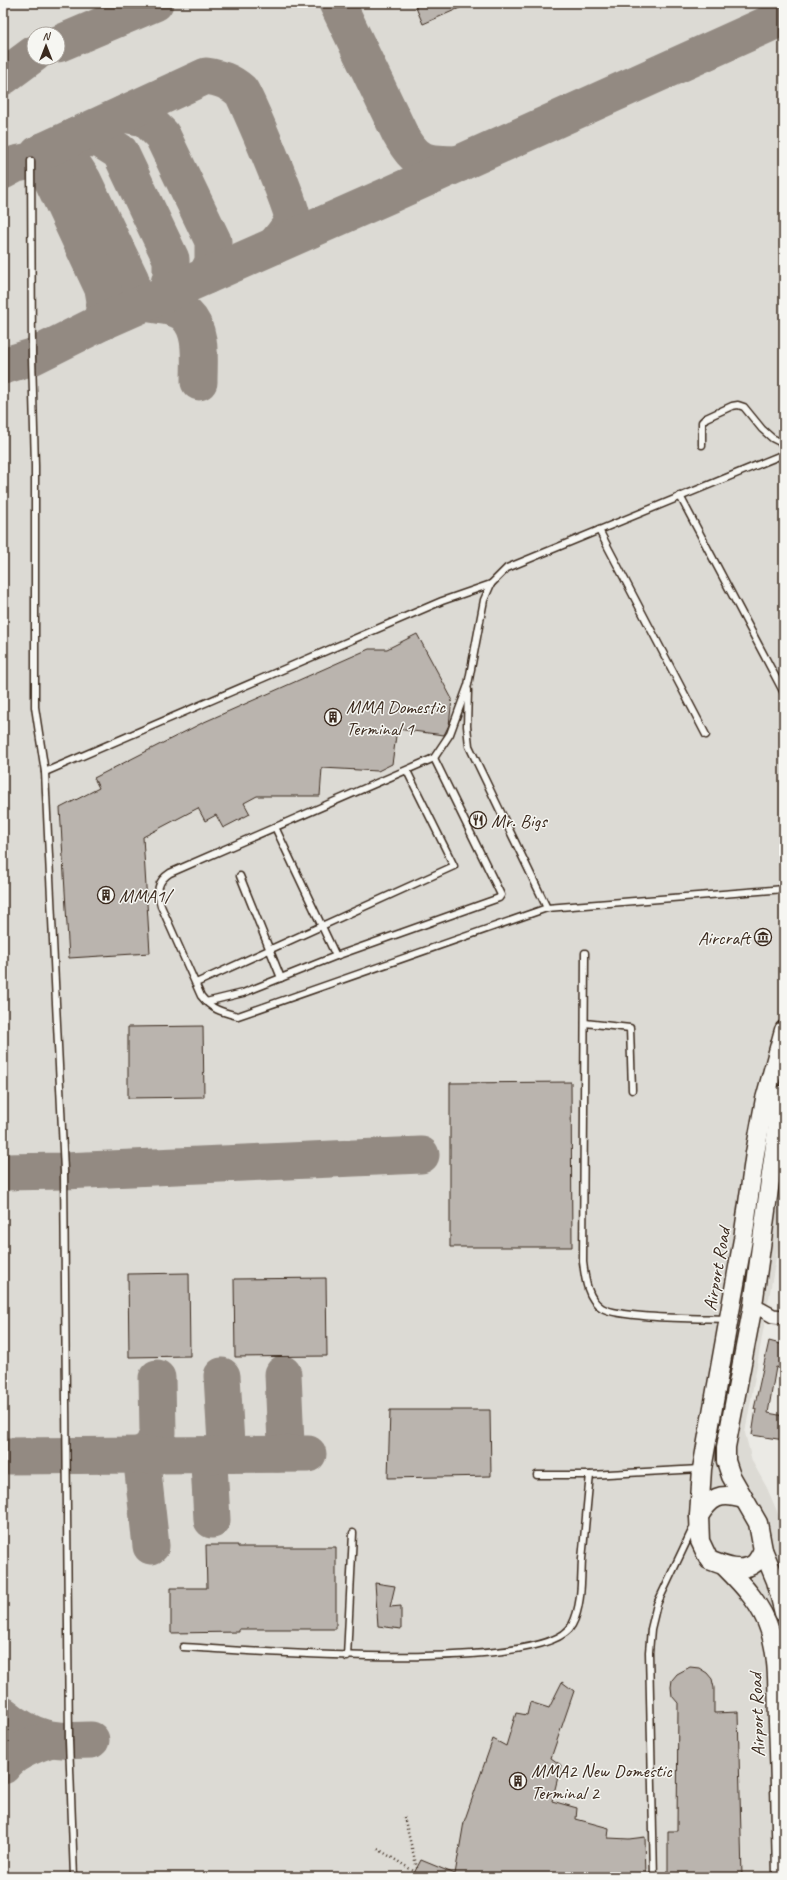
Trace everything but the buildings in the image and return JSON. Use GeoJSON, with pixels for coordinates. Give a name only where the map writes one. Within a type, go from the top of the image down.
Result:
{"type":"FeatureCollection","features":[{"type":"Feature","properties":{"kind":"main road","name":"Airport Road"},"geometry":{"type":"LineString","coordinates":[[699,1516],[702,1469],[729,1319],[765,1100],[784,1030]]}},
{"type":"Feature","properties":{"kind":"main road"},"geometry":{"type":"LineString","coordinates":[[784,1094],[781,1128],[753,1305],[726,1448],[726,1461],[731,1476],[743,1499],[752,1510],[758,1523],[763,1550],[776,1581],[784,1613]]}},
{"type":"Feature","properties":{"kind":"main road"},"geometry":{"type":"LineString","coordinates":[[743,1499],[725,1495],[714,1498],[706,1504],[699,1516],[700,1541],[709,1560],[725,1567],[746,1568],[755,1563],[763,1550]]}},
{"type":"Feature","properties":{"kind":"main road","name":"Airport Road"},"geometry":{"type":"LineString","coordinates":[[725,1567],[746,1588],[757,1604],[770,1630],[772,1638],[778,1701],[782,1877]]}},
{"type":"Feature","properties":{"kind":"street"},"geometry":{"type":"LineString","coordinates":[[753,1305],[773,1316],[784,1318]]}},
{"type":"Feature","properties":{"kind":"lane"},"geometry":{"type":"LineString","coordinates":[[31,161],[32,357],[35,466],[35,707],[45,772],[64,1171],[69,1741],[74,1877]]}},
{"type":"Feature","properties":{"kind":"lane"},"geometry":{"type":"LineString","coordinates":[[702,445],[702,422],[706,418],[732,406],[738,405],[744,408],[772,438],[784,444]]}},
{"type":"Feature","properties":{"kind":"lane"},"geometry":{"type":"LineString","coordinates":[[547,908],[469,746],[466,726],[468,685],[484,600],[491,584],[507,568],[784,454]]}},
{"type":"Feature","properties":{"kind":"lane"},"geometry":{"type":"LineString","coordinates":[[680,496],[784,693]]}},
{"type":"Feature","properties":{"kind":"lane"},"geometry":{"type":"LineString","coordinates":[[600,530],[706,735]]}},
{"type":"Feature","properties":{"kind":"lane"},"geometry":{"type":"LineString","coordinates":[[45,772],[442,601],[491,584]]}},
{"type":"Feature","properties":{"kind":"lane"},"geometry":{"type":"LineString","coordinates":[[468,685],[450,734],[434,758],[170,873],[163,878],[159,885],[158,895],[161,906],[206,1002],[219,1012],[238,1016],[547,908],[784,889]]}},
{"type":"Feature","properties":{"kind":"lane"},"geometry":{"type":"LineString","coordinates":[[206,1002],[243,992],[336,956],[499,898],[501,895],[434,758]]}},
{"type":"Feature","properties":{"kind":"lane"},"geometry":{"type":"LineString","coordinates":[[196,983],[454,866],[406,771]]}},
{"type":"Feature","properties":{"kind":"lane"},"geometry":{"type":"LineString","coordinates":[[275,827],[336,956]]}},
{"type":"Feature","properties":{"kind":"lane"},"geometry":{"type":"LineString","coordinates":[[240,876],[281,978]]}},
{"type":"Feature","properties":{"kind":"lane"},"geometry":{"type":"LineString","coordinates":[[585,953],[583,1262],[585,1281],[590,1294],[602,1308],[625,1314],[729,1319]]}},
{"type":"Feature","properties":{"kind":"lane"},"geometry":{"type":"LineString","coordinates":[[585,1023],[630,1028],[632,1090]]}},
{"type":"Feature","properties":{"kind":"lane"},"geometry":{"type":"LineString","coordinates":[[537,1475],[590,1475],[702,1469]]}},
{"type":"Feature","properties":{"kind":"lane"},"geometry":{"type":"LineString","coordinates":[[183,1647],[347,1657],[455,1655],[498,1652],[540,1644],[565,1634],[572,1626],[578,1604],[590,1475]]}},
{"type":"Feature","properties":{"kind":"lane"},"geometry":{"type":"LineString","coordinates":[[654,1877],[649,1652],[650,1629],[656,1604],[699,1516]]}},
{"type":"Feature","properties":{"kind":"lane"},"geometry":{"type":"LineString","coordinates":[[347,1657],[353,1534]]}},
{"type":"Feature","properties":{"kind":"path"},"geometry":{"type":"LineString","coordinates":[[404,1817],[417,1868]]}},
{"type":"Feature","properties":{"kind":"path"},"geometry":{"type":"LineString","coordinates":[[378,1849],[415,1872]]}},
{"type":"Feature","properties":{"kind":"shaded area"},"geometry":{"type":"Polygon","coordinates":[[[3,3],[784,3],[784,1213],[745,1433],[752,1461],[767,1488],[782,1523],[784,1534],[784,1877],[3,1877],[3,3]]]}},
{"type":"Feature","properties":{"kind":"taxiway"},"geometry":{"type":"LineString","coordinates":[[66,41],[155,3]]}},
{"type":"Feature","properties":{"kind":"taxiway"},"geometry":{"type":"LineString","coordinates":[[337,3],[406,144],[417,157],[423,160],[438,164],[459,164]]}},
{"type":"Feature","properties":{"kind":"taxiway"},"geometry":{"type":"LineString","coordinates":[[3,366],[32,357],[102,322],[387,196],[784,17]]}},
{"type":"Feature","properties":{"kind":"taxiway"},"geometry":{"type":"LineString","coordinates":[[3,77],[26,60]]}},
{"type":"Feature","properties":{"kind":"taxiway"},"geometry":{"type":"LineString","coordinates":[[3,171],[16,164],[31,161],[43,151],[206,76],[220,79],[229,82],[241,91],[245,98],[290,208],[292,219],[286,232],[274,246]]}},
{"type":"Feature","properties":{"kind":"taxiway"},"geometry":{"type":"LineString","coordinates":[[124,114],[145,118],[162,135],[213,241],[213,262],[206,276]]}},
{"type":"Feature","properties":{"kind":"taxiway"},"geometry":{"type":"LineString","coordinates":[[76,136],[101,140],[120,152],[171,259],[171,276],[166,294]]}},
{"type":"Feature","properties":{"kind":"taxiway"},"geometry":{"type":"LineString","coordinates":[[43,151],[70,160],[83,180],[131,280],[131,299],[124,312]]}},
{"type":"Feature","properties":{"kind":"taxiway"},"geometry":{"type":"LineString","coordinates":[[38,154],[49,158],[54,168],[53,182],[103,289],[105,301],[102,322]]}},
{"type":"Feature","properties":{"kind":"taxiway"},"geometry":{"type":"LineString","coordinates":[[144,303],[166,306],[182,312],[191,322],[198,337],[199,382]]}},
{"type":"Feature","properties":{"kind":"taxiway"},"geometry":{"type":"LineString","coordinates":[[3,1172],[64,1171],[421,1155]]}},
{"type":"Feature","properties":{"kind":"taxiway"},"geometry":{"type":"LineString","coordinates":[[277,1454],[286,1444],[283,1374]]}},
{"type":"Feature","properties":{"kind":"taxiway"},"geometry":{"type":"LineString","coordinates":[[217,1455],[226,1443],[222,1376]]}},
{"type":"Feature","properties":{"kind":"taxiway"},"geometry":{"type":"LineString","coordinates":[[142,1455],[153,1446],[158,1433],[157,1378]]}},
{"type":"Feature","properties":{"kind":"taxiway"},"geometry":{"type":"LineString","coordinates":[[3,1456],[308,1454]]}},
{"type":"Feature","properties":{"kind":"taxiway"},"geometry":{"type":"LineString","coordinates":[[138,1455],[142,1463],[151,1546]]}},
{"type":"Feature","properties":{"kind":"taxiway"},"geometry":{"type":"LineString","coordinates":[[201,1455],[209,1464],[212,1520]]}},
{"type":"Feature","properties":{"kind":"taxiway"},"geometry":{"type":"LineString","coordinates":[[3,1715],[24,1730],[44,1738],[55,1740],[91,1740]]}},
{"type":"Feature","properties":{"kind":"taxiway"},"geometry":{"type":"LineString","coordinates":[[3,1766],[18,1753],[48,1740]]}},
{"type":"Feature","properties":{"kind":"place","name":"MMA Domestic Terminal 1"},"geometry":{"type":"Point","coordinates":[333,717]}},
{"type":"Feature","properties":{"kind":"place","name":"Mr. Bigs"},"geometry":{"type":"Point","coordinates":[478,820]}},
{"type":"Feature","properties":{"kind":"place","name":"MMA1/"},"geometry":{"type":"Point","coordinates":[106,895]}},
{"type":"Feature","properties":{"kind":"place","name":"Aircraft"},"geometry":{"type":"Point","coordinates":[763,937]}},
{"type":"Feature","properties":{"kind":"place","name":"MMA2 New Domestic Terminal 2"},"geometry":{"type":"Point","coordinates":[518,1781]}}]}
